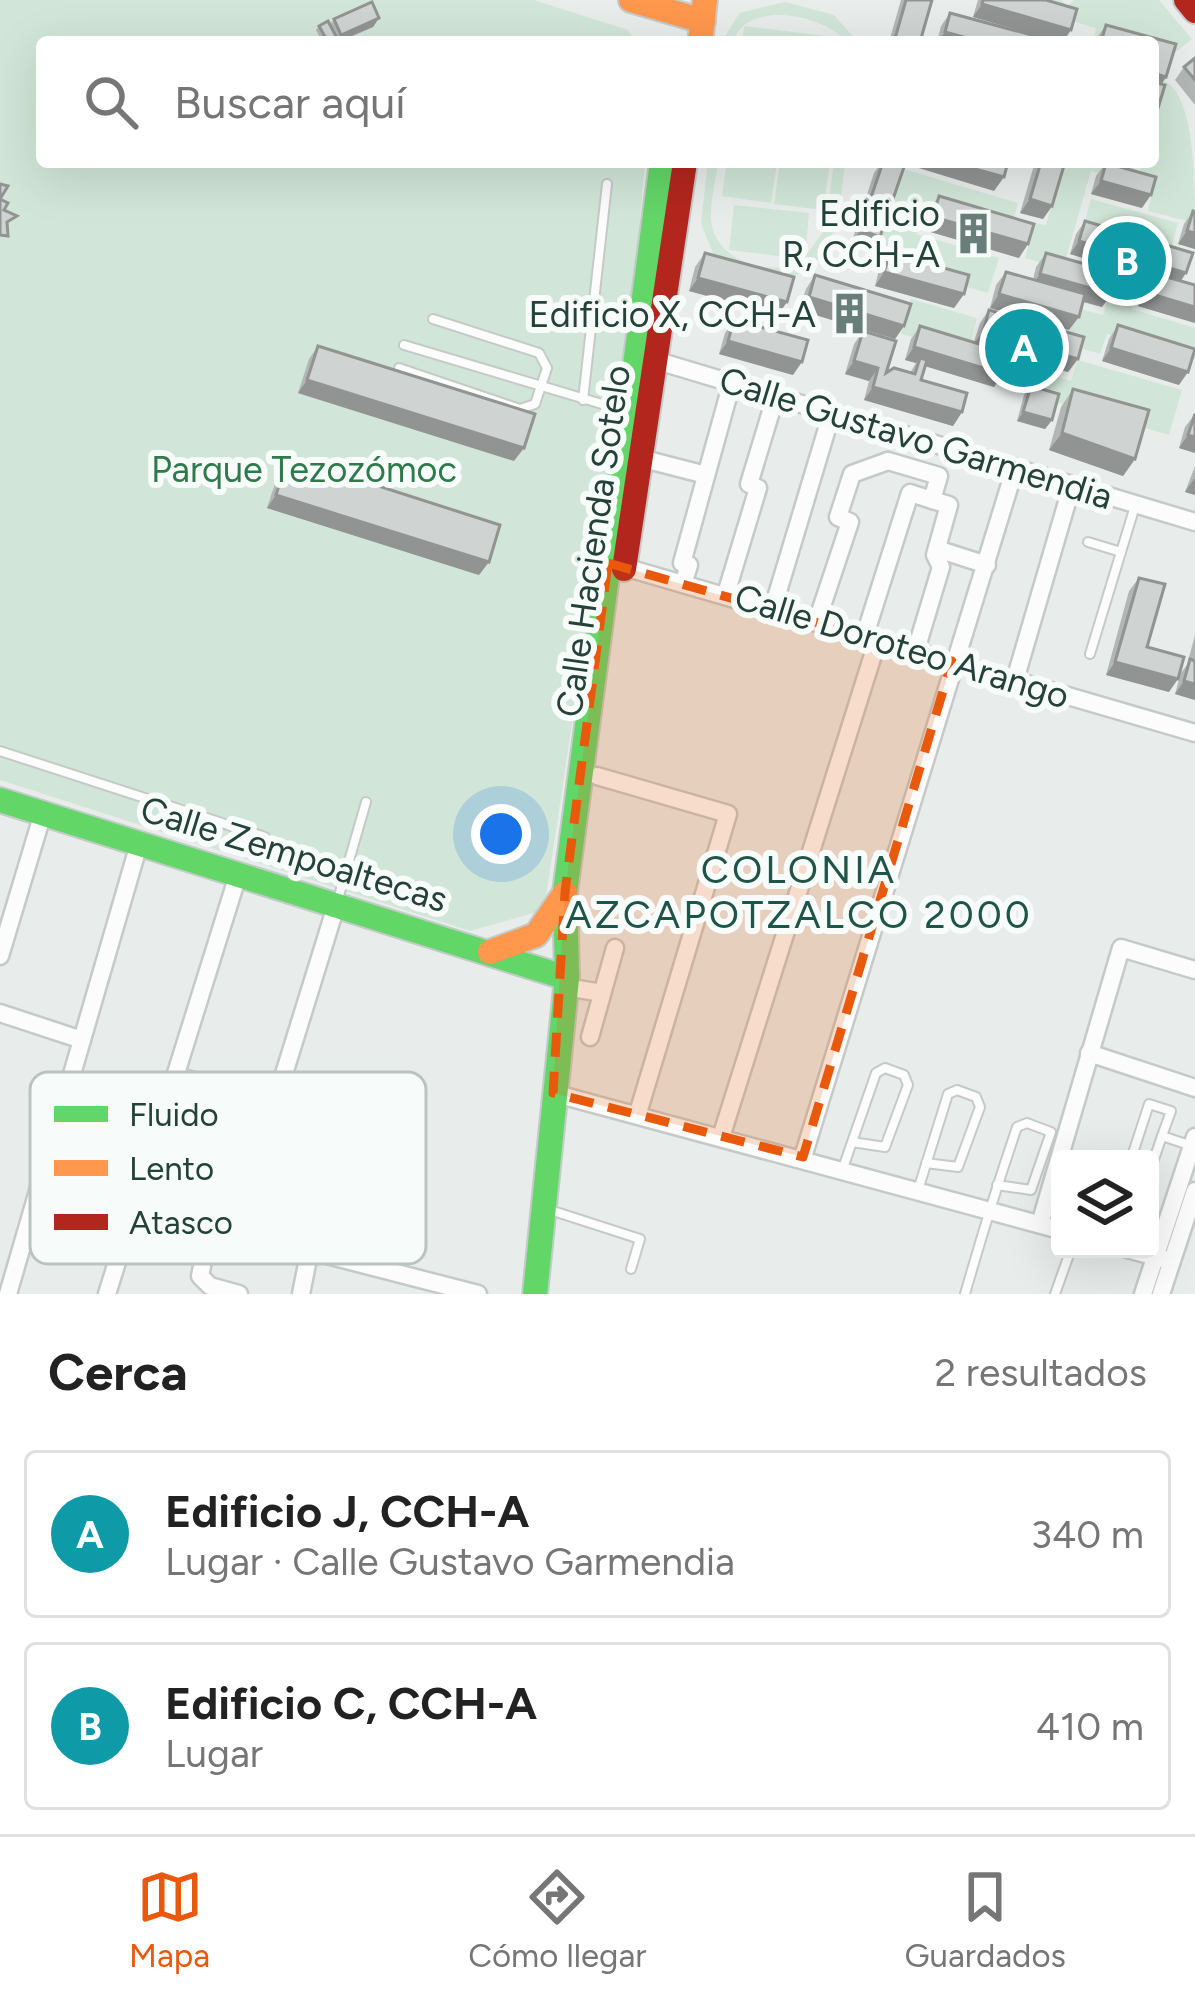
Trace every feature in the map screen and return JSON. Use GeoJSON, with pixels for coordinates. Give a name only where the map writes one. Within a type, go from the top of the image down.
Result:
{"type":"FeatureCollection","features":[{"type":"Feature","properties":{"kind":"street"},"geometry":{"type":"LineString","coordinates":[[631,0],[693,15]]}},
{"type":"Feature","properties":{"kind":"street"},"geometry":{"type":"LineString","coordinates":[[1186,0],[1195,10]]}},
{"type":"Feature","properties":{"kind":"street","name":"Calle Hacienda Sotelo"},"geometry":{"type":"LineString","coordinates":[[535,1294],[567,983],[570,928],[565,892],[616,564],[640,458],[661,168]]}},
{"type":"Feature","properties":{"kind":"street","name":"Calle Hacienda Sotelo"},"geometry":{"type":"LineString","coordinates":[[570,928],[578,910],[597,776],[629,412],[684,168]]}},
{"type":"Feature","properties":{"kind":"street","name":"Calle Gustavo Garmendia"},"geometry":{"type":"LineString","coordinates":[[645,357],[1195,522]]}},
{"type":"Feature","properties":{"kind":"street"},"geometry":{"type":"LineString","coordinates":[[684,581],[689,565],[682,563],[733,382]]}},
{"type":"Feature","properties":{"kind":"street"},"geometry":{"type":"LineString","coordinates":[[726,594],[758,488],[749,484],[776,395]]}},
{"type":"Feature","properties":{"kind":"street"},"geometry":{"type":"LineString","coordinates":[[773,608],[832,412]]}},
{"type":"Feature","properties":{"kind":"street"},"geometry":{"type":"LineString","coordinates":[[888,461],[897,432]]}},
{"type":"Feature","properties":{"kind":"street"},"geometry":{"type":"LineString","coordinates":[[640,458],[706,475]]}},
{"type":"Feature","properties":{"kind":"street"},"geometry":{"type":"LineString","coordinates":[[817,621],[850,521],[838,517],[852,473],[888,461],[939,476],[932,500]]}},
{"type":"Feature","properties":{"kind":"street"},"geometry":{"type":"LineString","coordinates":[[803,1157],[1015,467]]}},
{"type":"Feature","properties":{"kind":"street"},"geometry":{"type":"LineString","coordinates":[[1016,680],[1072,485]]}},
{"type":"Feature","properties":{"kind":"street"},"geometry":{"type":"LineString","coordinates":[[722,1134],[872,637],[910,494],[950,505],[937,549],[940,567],[916,650]]}},
{"type":"Feature","properties":{"kind":"street"},"geometry":{"type":"LineString","coordinates":[[937,549],[987,565]]}},
{"type":"Feature","properties":{"kind":"street","name":"Calle Doroteo Arango"},"geometry":{"type":"LineString","coordinates":[[616,564],[1195,733]]}},
{"type":"Feature","properties":{"kind":"street"},"geometry":{"type":"LineString","coordinates":[[597,776],[728,814],[638,1113]]}},
{"type":"Feature","properties":{"kind":"street","name":"Calle Zempoaltecas"},"geometry":{"type":"LineString","coordinates":[[0,800],[488,952],[567,983]]}},
{"type":"Feature","properties":{"kind":"street"},"geometry":{"type":"LineString","coordinates":[[0,956],[43,813]]}},
{"type":"Feature","properties":{"kind":"street"},"geometry":{"type":"LineString","coordinates":[[73,1072],[139,844]]}},
{"type":"Feature","properties":{"kind":"street"},"geometry":{"type":"LineString","coordinates":[[180,1072],[238,875]]}},
{"type":"Feature","properties":{"kind":"street"},"geometry":{"type":"LineString","coordinates":[[488,952],[534,940],[549,926],[565,892]]}},
{"type":"Feature","properties":{"kind":"street"},"geometry":{"type":"LineString","coordinates":[[285,1072],[336,907]]}},
{"type":"Feature","properties":{"kind":"street"},"geometry":{"type":"LineString","coordinates":[[1040,1224],[1121,947],[1195,970]]}},
{"type":"Feature","properties":{"kind":"street"},"geometry":{"type":"LineString","coordinates":[[590,1037],[615,948]]}},
{"type":"Feature","properties":{"kind":"street"},"geometry":{"type":"LineString","coordinates":[[567,983],[602,993]]}},
{"type":"Feature","properties":{"kind":"street"},"geometry":{"type":"LineString","coordinates":[[0,1013],[82,1040]]}},
{"type":"Feature","properties":{"kind":"street"},"geometry":{"type":"LineString","coordinates":[[1089,1053],[1195,1088]]}},
{"type":"Feature","properties":{"kind":"street"},"geometry":{"type":"LineString","coordinates":[[554,1082],[638,1113],[1051,1227]]}},
{"type":"Feature","properties":{"kind":"street"},"geometry":{"type":"LineString","coordinates":[[1161,1294],[1164,1260],[1193,1142]]}},
{"type":"Feature","properties":{"kind":"street"},"geometry":{"type":"LineString","coordinates":[[1143,1294],[1195,1191]]}},
{"type":"Feature","properties":{"kind":"street"},"geometry":{"type":"LineString","coordinates":[[8,1294],[30,1218]]}},
{"type":"Feature","properties":{"kind":"street"},"geometry":{"type":"LineString","coordinates":[[1157,1258],[1164,1260]]}},
{"type":"Feature","properties":{"kind":"street"},"geometry":{"type":"LineString","coordinates":[[107,1294],[117,1264]]}},
{"type":"Feature","properties":{"kind":"street"},"geometry":{"type":"LineString","coordinates":[[202,1264],[200,1276],[211,1286],[238,1294]]}},
{"type":"Feature","properties":{"kind":"street"},"geometry":{"type":"LineString","coordinates":[[301,1294],[307,1264]]}},
{"type":"Feature","properties":{"kind":"street"},"geometry":{"type":"LineString","coordinates":[[366,1264],[478,1294]]}},
{"type":"Feature","properties":{"kind":"lane"},"geometry":{"type":"LineString","coordinates":[[584,400],[607,184]]}},
{"type":"Feature","properties":{"kind":"lane"},"geometry":{"type":"LineString","coordinates":[[399,368],[520,409],[535,404],[547,368],[539,353],[433,319]]}},
{"type":"Feature","properties":{"kind":"lane"},"geometry":{"type":"LineString","coordinates":[[404,345],[629,412]]}},
{"type":"Feature","properties":{"kind":"lane"},"geometry":{"type":"LineString","coordinates":[[1090,654],[1136,504]]}},
{"type":"Feature","properties":{"kind":"lane"},"geometry":{"type":"LineString","coordinates":[[1088,542],[1121,552]]}},
{"type":"Feature","properties":{"kind":"lane"},"geometry":{"type":"LineString","coordinates":[[0,751],[265,837]]}},
{"type":"Feature","properties":{"kind":"lane"},"geometry":{"type":"LineString","coordinates":[[336,907],[366,802]]}},
{"type":"Feature","properties":{"kind":"lane"},"geometry":{"type":"LineString","coordinates":[[843,1168],[852,1142],[880,1068],[908,1079],[886,1147],[852,1142]]}},
{"type":"Feature","properties":{"kind":"lane"},"geometry":{"type":"LineString","coordinates":[[918,1190],[926,1163],[951,1090],[980,1101],[958,1167],[926,1163]]}},
{"type":"Feature","properties":{"kind":"lane"},"geometry":{"type":"LineString","coordinates":[[1134,1150],[1150,1103],[1171,1111],[1158,1150]]}},
{"type":"Feature","properties":{"kind":"lane"},"geometry":{"type":"LineString","coordinates":[[965,1294],[989,1210],[998,1185],[1021,1123],[1051,1132],[1031,1190],[998,1185]]}},
{"type":"Feature","properties":{"kind":"lane"},"geometry":{"type":"LineString","coordinates":[[1138,1139],[1193,1142]]}},
{"type":"Feature","properties":{"kind":"lane"},"geometry":{"type":"LineString","coordinates":[[543,1208],[640,1239],[631,1269]]}},
{"type":"Feature","properties":{"kind":"lane"},"geometry":{"type":"LineString","coordinates":[[1055,1294],[1068,1258]]}},
{"type":"Feature","properties":{"kind":"highlighted area"},"geometry":{"type":"Polygon","coordinates":[[[608,563],[952,661],[803,1157],[553,1093],[565,892],[608,563]]]}},
{"type":"Feature","properties":{"kind":"green space","name":"Parque Tezozómoc"},"geometry":{"type":"Polygon","coordinates":[[[0,0],[534,0],[628,30],[631,36],[36,36],[36,168],[644,168],[629,347],[544,910],[470,931],[0,780],[0,0]]]}},
{"type":"Feature","properties":{"kind":"green space"},"geometry":{"type":"Polygon","coordinates":[[[1062,0],[1067,6],[1074,0],[1159,0],[1192,39],[1167,59],[1159,49],[1159,36],[1094,36],[1096,28],[1002,1],[1062,0]]]}},
{"type":"Feature","properties":{"kind":"green space"},"geometry":{"type":"Polygon","coordinates":[[[785,2],[834,15],[853,36],[783,15],[752,20],[736,36],[726,36],[739,13],[785,2]]]}},
{"type":"Feature","properties":{"kind":"green space"},"geometry":{"type":"Polygon","coordinates":[[[744,26],[826,36],[743,36],[744,26]]]}},
{"type":"Feature","properties":{"kind":"green space"},"geometry":{"type":"Polygon","coordinates":[[[1164,81],[1182,103],[1193,164],[1195,223],[1148,211],[1153,190],[1137,185],[1141,168],[1159,168],[1159,100],[1164,81]]]}},
{"type":"Feature","properties":{"kind":"green space"},"geometry":{"type":"Polygon","coordinates":[[[707,168],[717,168],[711,214],[719,242],[728,252],[751,264],[791,265],[802,259],[729,250],[734,205],[809,213],[805,257],[825,229],[833,168],[844,168],[832,234],[815,263],[800,273],[781,280],[714,256],[701,223],[707,168]]]}},
{"type":"Feature","properties":{"kind":"green space"},"geometry":{"type":"Polygon","coordinates":[[[726,168],[776,168],[771,203],[722,196],[726,168]]]}},
{"type":"Feature","properties":{"kind":"green space"},"geometry":{"type":"Polygon","coordinates":[[[779,168],[829,168],[823,210],[774,204],[779,168]]]}},
{"type":"Feature","properties":{"kind":"green space"},"geometry":{"type":"Polygon","coordinates":[[[900,168],[1018,203],[1011,229],[924,205],[916,234],[999,258],[988,293],[873,260],[900,168]]]}},
{"type":"Feature","properties":{"kind":"green space"},"geometry":{"type":"Polygon","coordinates":[[[1062,168],[1134,168],[1131,182],[1091,171],[1063,269],[1025,258],[1035,223],[1046,225],[1062,168]]]}},
{"type":"Feature","properties":{"kind":"green space"},"geometry":{"type":"Polygon","coordinates":[[[1091,199],[1178,223],[1169,256],[1082,232],[1091,199]]]}},
{"type":"Feature","properties":{"kind":"green space"},"geometry":{"type":"Polygon","coordinates":[[[1115,274],[1140,281],[1132,309],[1195,328],[1195,359],[1107,334],[1100,354],[1067,344],[1077,308],[1103,315],[1115,274]]]}},
{"type":"Feature","properties":{"kind":"green space"},"geometry":{"type":"Polygon","coordinates":[[[911,299],[977,318],[968,352],[901,334],[911,299]]]}},
{"type":"Feature","properties":{"kind":"green space"},"geometry":{"type":"Polygon","coordinates":[[[1078,360],[1182,390],[1169,435],[1002,386],[1008,363],[1071,381],[1078,360]]]}},
{"type":"Feature","properties":{"kind":"building"},"geometry":{"type":"Polygon","coordinates":[[[906,0],[932,0],[922,36],[896,36],[906,0]]]}},
{"type":"Feature","properties":{"kind":"building"},"geometry":{"type":"Polygon","coordinates":[[[983,0],[1046,0],[1077,9],[1071,30],[982,4],[983,0]]]}},
{"type":"Feature","properties":{"kind":"building"},"geometry":{"type":"Polygon","coordinates":[[[372,2],[379,18],[341,35],[334,19],[372,2]]]}},
{"type":"Feature","properties":{"kind":"building"},"geometry":{"type":"Polygon","coordinates":[[[950,13],[1035,36],[960,36],[945,32],[950,13]]]}},
{"type":"Feature","properties":{"kind":"building"},"geometry":{"type":"Polygon","coordinates":[[[328,21],[336,36],[325,36],[319,26],[328,21]]]}},
{"type":"Feature","properties":{"kind":"building"},"geometry":{"type":"Polygon","coordinates":[[[1106,25],[1147,36],[1103,36],[1106,25]]]}},
{"type":"Feature","properties":{"kind":"building"},"geometry":{"type":"Polygon","coordinates":[[[1159,39],[1176,44],[1166,77],[1159,75],[1159,39]]]}},
{"type":"Feature","properties":{"kind":"building"},"geometry":{"type":"Polygon","coordinates":[[[1195,58],[1195,80],[1184,67],[1195,58]]]}},
{"type":"Feature","properties":{"kind":"building"},"geometry":{"type":"Polygon","coordinates":[[[881,168],[904,168],[880,237],[860,230],[881,168]]]}},
{"type":"Feature","properties":{"kind":"building"},"geometry":{"type":"Polygon","coordinates":[[[972,168],[1006,168],[1004,177],[972,168]]]}},
{"type":"Feature","properties":{"kind":"building"},"geometry":{"type":"Polygon","coordinates":[[[1039,168],[1063,168],[1052,206],[1030,199],[1039,168]]]}},
{"type":"Feature","properties":{"kind":"building"},"geometry":{"type":"Polygon","coordinates":[[[1105,168],[1156,177],[1151,195],[1101,181],[1105,168]]]}},
{"type":"Feature","properties":{"kind":"building"},"geometry":{"type":"Polygon","coordinates":[[[939,196],[1034,224],[1028,244],[933,217],[939,196]]]}},
{"type":"Feature","properties":{"kind":"building"},"geometry":{"type":"Polygon","coordinates":[[[0,199],[8,203],[4,210],[17,216],[7,222],[8,236],[0,235],[0,199]]]}},
{"type":"Feature","properties":{"kind":"building"},"geometry":{"type":"Polygon","coordinates":[[[1195,212],[1195,233],[1187,231],[1195,212]]]}},
{"type":"Feature","properties":{"kind":"building"},"geometry":{"type":"Polygon","coordinates":[[[1085,221],[1193,253],[1186,273],[1079,241],[1085,221]]]}},
{"type":"Feature","properties":{"kind":"building"},"geometry":{"type":"Polygon","coordinates":[[[705,253],[794,277],[787,302],[698,278],[705,253]]]}},
{"type":"Feature","properties":{"kind":"building"},"geometry":{"type":"Polygon","coordinates":[[[890,253],[969,275],[964,294],[884,272],[890,253]]]}},
{"type":"Feature","properties":{"kind":"building"},"geometry":{"type":"Polygon","coordinates":[[[1046,253],[1117,273],[1112,294],[1040,274],[1046,253]]]}},
{"type":"Feature","properties":{"kind":"building"},"geometry":{"type":"Polygon","coordinates":[[[1006,272],[1085,294],[1079,317],[999,294],[1006,272]]]}},
{"type":"Feature","properties":{"kind":"building"},"geometry":{"type":"Polygon","coordinates":[[[1153,273],[1195,285],[1195,307],[1148,293],[1153,273]]]}},
{"type":"Feature","properties":{"kind":"building"},"geometry":{"type":"Polygon","coordinates":[[[815,275],[911,304],[904,326],[809,297],[815,275]]]}},
{"type":"Feature","properties":{"kind":"building"},"geometry":{"type":"Polygon","coordinates":[[[989,310],[1084,337],[1078,359],[983,332],[989,310]]]}},
{"type":"Feature","properties":{"kind":"building"},"geometry":{"type":"Polygon","coordinates":[[[734,320],[808,340],[802,362],[728,341],[734,320]]]}},
{"type":"Feature","properties":{"kind":"building"},"geometry":{"type":"Polygon","coordinates":[[[1118,325],[1195,349],[1188,372],[1111,348],[1118,325]]]}},
{"type":"Feature","properties":{"kind":"building"},"geometry":{"type":"Polygon","coordinates":[[[920,326],[1009,353],[1003,374],[914,347],[920,326]]]}},
{"type":"Feature","properties":{"kind":"building"},"geometry":{"type":"Polygon","coordinates":[[[863,331],[896,341],[886,373],[894,368],[915,374],[920,358],[927,360],[921,380],[967,393],[962,412],[873,387],[878,368],[854,361],[863,331]]]}},
{"type":"Feature","properties":{"kind":"building"},"geometry":{"type":"Polygon","coordinates":[[[318,346],[535,414],[524,448],[307,380],[318,346]]]}},
{"type":"Feature","properties":{"kind":"building"},"geometry":{"type":"Polygon","coordinates":[[[1031,386],[1059,394],[1052,420],[1023,412],[1031,386]]]}},
{"type":"Feature","properties":{"kind":"building"},"geometry":{"type":"Polygon","coordinates":[[[1073,389],[1149,410],[1135,459],[1062,433],[1073,389]]]}},
{"type":"Feature","properties":{"kind":"building"},"geometry":{"type":"Polygon","coordinates":[[[288,457],[500,525],[489,562],[276,495],[288,457]]]}},
{"type":"Feature","properties":{"kind":"building"},"geometry":{"type":"Polygon","coordinates":[[[1139,578],[1165,584],[1147,647],[1184,657],[1178,679],[1115,662],[1139,578]]]}},
{"type":"Feature","properties":{"kind":"building"},"geometry":{"type":"Polygon","coordinates":[[[1190,659],[1195,661],[1195,684],[1184,681],[1190,659]]]}},
{"type":"Feature","properties":{"kind":"traffic: fast"},"geometry":{"type":"LineString","coordinates":[[535,1294],[567,978],[565,892],[661,168]]}},
{"type":"Feature","properties":{"kind":"traffic: fast"},"geometry":{"type":"LineString","coordinates":[[0,800],[567,978]]}},
{"type":"Feature","properties":{"kind":"traffic: slow"},"geometry":{"type":"LineString","coordinates":[[631,0],[703,21]]}},
{"type":"Feature","properties":{"kind":"traffic: slow"},"geometry":{"type":"LineString","coordinates":[[701,36],[705,0]]}},
{"type":"Feature","properties":{"kind":"traffic: slow"},"geometry":{"type":"LineString","coordinates":[[490,952],[536,935],[565,893]]}},
{"type":"Feature","properties":{"kind":"traffic: jam"},"geometry":{"type":"LineString","coordinates":[[1186,0],[1195,11]]}},
{"type":"Feature","properties":{"kind":"traffic: jam"},"geometry":{"type":"LineString","coordinates":[[624,569],[684,168]]}},
{"type":"Feature","properties":{"kind":"place","name":"Edificio R, CCH-A"},"geometry":{"type":"Point","coordinates":[974,234]}},
{"type":"Feature","properties":{"kind":"place","name":"Edificio C, CCH-A"},"geometry":{"type":"Point","coordinates":[1127,261]}},
{"type":"Feature","properties":{"kind":"place","name":"Edificio X, CCH-A"},"geometry":{"type":"Point","coordinates":[850,314]}},
{"type":"Feature","properties":{"kind":"place","name":"Edificio J, CCH-A"},"geometry":{"type":"Point","coordinates":[1024,348]}},
{"type":"Feature","properties":{"kind":"district","name":"COLONIA AZCAPOTZALCO 2000"},"geometry":{"type":"Point","coordinates":[799,892]}}]}
